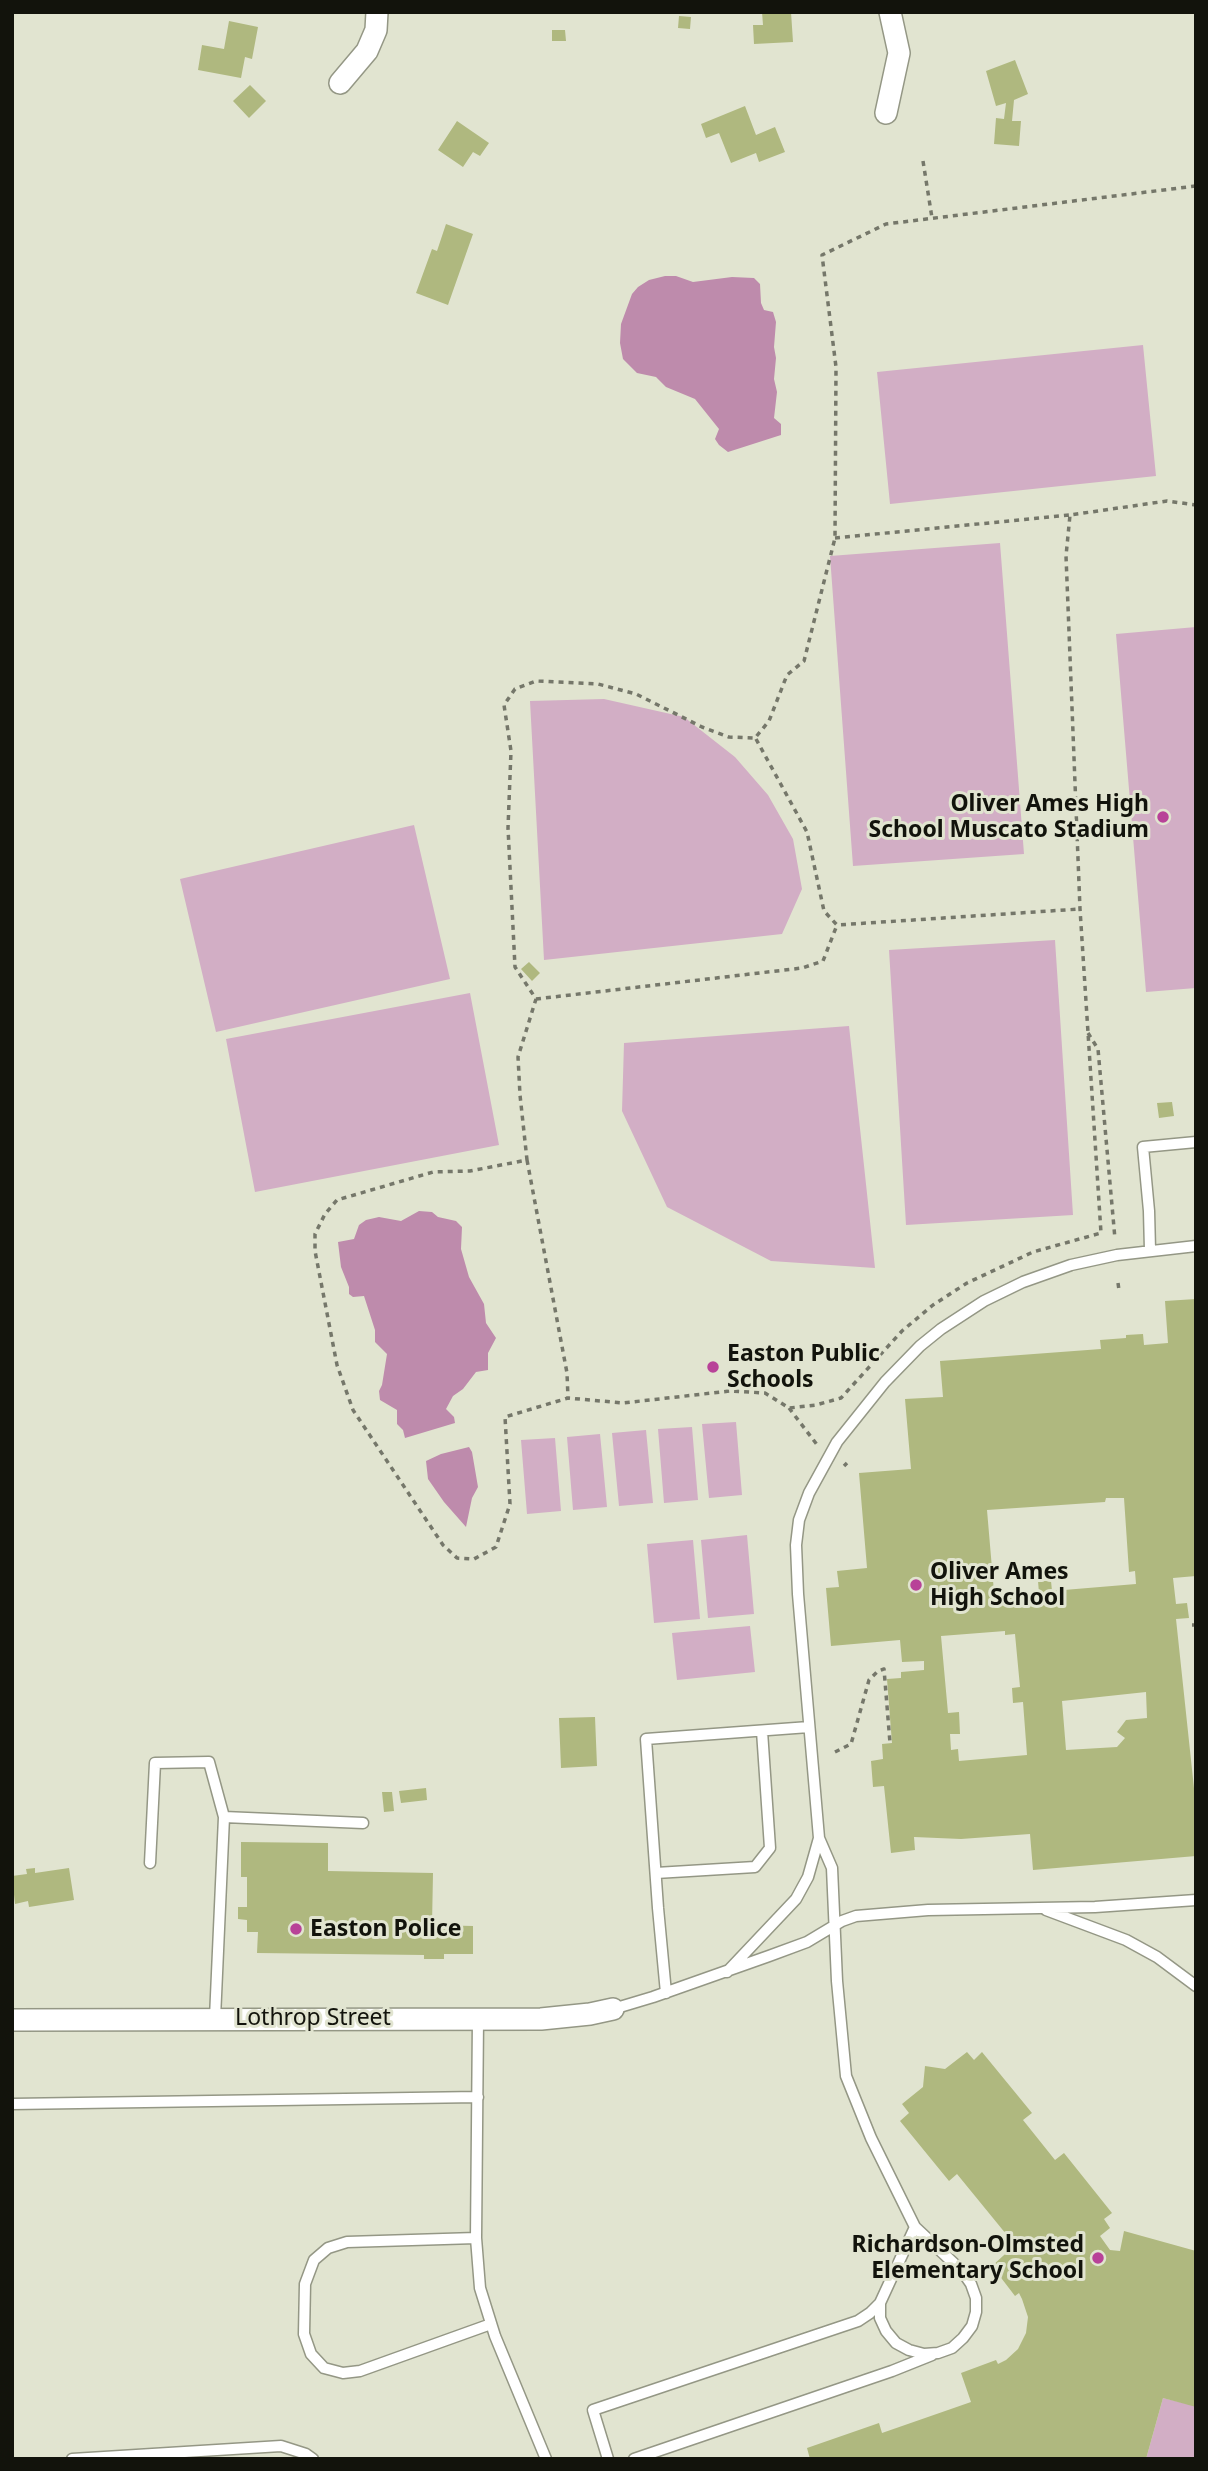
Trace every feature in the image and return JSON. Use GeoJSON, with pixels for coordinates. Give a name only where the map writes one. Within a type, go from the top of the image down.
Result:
{"type":"FeatureCollection","features":[{"type":"Feature","properties":{"kind":"street"},"geometry":{"type":"LineString","coordinates":[[340,83],[367,51],[376,30],[377,12]]}},
{"type":"Feature","properties":{"kind":"street"},"geometry":{"type":"LineString","coordinates":[[886,113],[899,53],[890,12]]}},
{"type":"Feature","properties":{"kind":"street","name":"Lothrop Street"},"geometry":{"type":"LineString","coordinates":[[12,2020],[566,2018],[613,2009]]}},
{"type":"Feature","properties":{"kind":"lane"},"geometry":{"type":"LineString","coordinates":[[1150,1250],[1143,1147],[1196,1142]]}},
{"type":"Feature","properties":{"kind":"lane"},"geometry":{"type":"LineString","coordinates":[[634,2459],[952,2348],[972,2326],[976,2298],[971,2284],[962,2271],[915,2227],[871,2138],[846,2076],[836,1982],[832,1868],[819,1838],[797,1594],[796,1545],[799,1520],[827,1458],[861,1412],[920,1346],[962,1314],[1000,1293],[1048,1272],[1095,1259],[1196,1246]]}},
{"type":"Feature","properties":{"kind":"lane"},"geometry":{"type":"LineString","coordinates":[[666,1993],[646,1739],[809,1727]]}},
{"type":"Feature","properties":{"kind":"lane"},"geometry":{"type":"LineString","coordinates":[[656,1873],[755,1867],[771,1848],[762,1731]]}},
{"type":"Feature","properties":{"kind":"lane"},"geometry":{"type":"LineString","coordinates":[[150,1863],[155,1763],[209,1762],[224,1817],[215,2018]]}},
{"type":"Feature","properties":{"kind":"lane"},"geometry":{"type":"LineString","coordinates":[[224,1817],[363,1823]]}},
{"type":"Feature","properties":{"kind":"lane"},"geometry":{"type":"LineString","coordinates":[[727,1972],[796,1899],[808,1877],[819,1838]]}},
{"type":"Feature","properties":{"kind":"lane"},"geometry":{"type":"LineString","coordinates":[[613,2009],[727,1972],[807,1942],[853,1916],[1037,1907],[1095,1907],[1196,1900]]}},
{"type":"Feature","properties":{"kind":"lane"},"geometry":{"type":"LineString","coordinates":[[1037,1907],[1126,1940],[1168,1964],[1196,1986]]}},
{"type":"Feature","properties":{"kind":"lane"},"geometry":{"type":"LineString","coordinates":[[478,2019],[476,2238],[480,2288],[491,2324],[546,2459]]}},
{"type":"Feature","properties":{"kind":"lane"},"geometry":{"type":"LineString","coordinates":[[12,2104],[478,2097]]}},
{"type":"Feature","properties":{"kind":"lane"},"geometry":{"type":"LineString","coordinates":[[608,2459],[593,2410],[858,2321],[880,2303],[915,2227]]}},
{"type":"Feature","properties":{"kind":"lane"},"geometry":{"type":"LineString","coordinates":[[476,2238],[347,2242],[328,2248],[314,2260],[305,2284],[304,2334],[311,2354],[324,2368],[343,2373],[360,2371],[491,2324]]}},
{"type":"Feature","properties":{"kind":"lane"},"geometry":{"type":"LineString","coordinates":[[880,2303],[880,2318],[896,2343],[924,2354],[938,2353]]}},
{"type":"Feature","properties":{"kind":"lane"},"geometry":{"type":"LineString","coordinates":[[72,2459],[281,2446],[313,2459]]}},
{"type":"Feature","properties":{"kind":"path"},"geometry":{"type":"LineString","coordinates":[[923,161],[932,218]]}},
{"type":"Feature","properties":{"kind":"path"},"geometry":{"type":"LineString","coordinates":[[755,738],[769,721],[787,675],[804,661],[835,538],[836,368],[822,255],[886,224],[1196,186]]}},
{"type":"Feature","properties":{"kind":"path"},"geometry":{"type":"LineString","coordinates":[[835,538],[1070,515],[1167,501],[1196,505]]}},
{"type":"Feature","properties":{"kind":"path"},"geometry":{"type":"LineString","coordinates":[[789,1408],[816,1405],[841,1398],[902,1331],[933,1305],[967,1283],[1033,1252],[1101,1233],[1080,909],[1066,556],[1070,515]]}},
{"type":"Feature","properties":{"kind":"path"},"geometry":{"type":"LineString","coordinates":[[536,999],[515,967],[508,828],[511,751],[504,705],[515,689],[536,681],[598,684],[636,694],[702,727],[729,737],[755,738]]}},
{"type":"Feature","properties":{"kind":"path"},"geometry":{"type":"LineString","coordinates":[[755,738],[807,832],[824,911],[837,925]]}},
{"type":"Feature","properties":{"kind":"path"},"geometry":{"type":"LineString","coordinates":[[837,925],[1080,909]]}},
{"type":"Feature","properties":{"kind":"path"},"geometry":{"type":"LineString","coordinates":[[536,999],[802,968],[823,961],[837,925]]}},
{"type":"Feature","properties":{"kind":"path"},"geometry":{"type":"LineString","coordinates":[[536,999],[518,1057],[520,1095],[527,1160],[567,1373],[568,1398]]}},
{"type":"Feature","properties":{"kind":"path"},"geometry":{"type":"LineString","coordinates":[[1087,1031],[1098,1049],[1115,1237]]}},
{"type":"Feature","properties":{"kind":"path"},"geometry":{"type":"LineString","coordinates":[[527,1160],[470,1171],[433,1172],[337,1200],[325,1214],[316,1234],[315,1251],[337,1365],[353,1410],[443,1545],[457,1558],[474,1559],[496,1546],[510,1504],[505,1417],[568,1398],[623,1403],[730,1391],[765,1393],[789,1408],[827,1458]]}},
{"type":"Feature","properties":{"kind":"path"},"geometry":{"type":"LineString","coordinates":[[1118,1283],[1119,1290]]}},
{"type":"Feature","properties":{"kind":"path"},"geometry":{"type":"LineString","coordinates":[[835,1752],[851,1744],[869,1680],[884,1669],[890,1743]]}},
{"type":"Feature","properties":{"kind":"shaded area"},"geometry":{"type":"Polygon","coordinates":[[[676,276],[693,282],[732,277],[754,278],[760,284],[761,303],[764,310],[773,312],[776,322],[774,379],[777,392],[774,418],[781,424],[781,435],[728,452],[715,439],[719,429],[695,399],[666,387],[656,377],[637,373],[623,359],[621,324],[632,294],[649,280],[676,276]]]}},
{"type":"Feature","properties":{"kind":"shaded area"},"geometry":{"type":"Polygon","coordinates":[[[1143,345],[1156,476],[890,504],[877,372],[1143,345]]]}},
{"type":"Feature","properties":{"kind":"shaded area"},"geometry":{"type":"Polygon","coordinates":[[[1000,543],[1024,854],[853,866],[830,556],[1000,543]]]}},
{"type":"Feature","properties":{"kind":"shaded area","name":"Oliver Ames High School Muscato Stadium"},"geometry":{"type":"Polygon","coordinates":[[[1196,627],[1196,988],[1146,992],[1116,634],[1196,627]]]}},
{"type":"Feature","properties":{"kind":"shaded area"},"geometry":{"type":"Polygon","coordinates":[[[604,699],[684,717],[735,757],[768,795],[793,839],[802,889],[782,934],[544,960],[530,701],[604,699]]]}},
{"type":"Feature","properties":{"kind":"shaded area"},"geometry":{"type":"Polygon","coordinates":[[[414,825],[450,979],[216,1032],[180,879],[414,825]]]}},
{"type":"Feature","properties":{"kind":"shaded area"},"geometry":{"type":"Polygon","coordinates":[[[1055,940],[1073,1215],[906,1225],[889,950],[1055,940]]]}},
{"type":"Feature","properties":{"kind":"shaded area"},"geometry":{"type":"Polygon","coordinates":[[[470,993],[499,1145],[255,1192],[226,1039],[470,993]]]}},
{"type":"Feature","properties":{"kind":"shaded area"},"geometry":{"type":"Polygon","coordinates":[[[849,1026],[875,1268],[771,1261],[667,1207],[622,1111],[624,1043],[849,1026]]]}},
{"type":"Feature","properties":{"kind":"shaded area"},"geometry":{"type":"Polygon","coordinates":[[[419,1211],[432,1212],[438,1217],[456,1221],[462,1227],[461,1249],[469,1277],[484,1304],[486,1323],[496,1338],[488,1353],[488,1370],[476,1372],[463,1389],[453,1396],[446,1409],[454,1417],[455,1423],[405,1438],[403,1430],[397,1424],[397,1410],[380,1400],[379,1391],[387,1354],[375,1342],[375,1330],[364,1296],[353,1297],[349,1294],[341,1267],[338,1242],[354,1239],[359,1225],[366,1220],[379,1217],[401,1221],[419,1211]]]}},
{"type":"Feature","properties":{"kind":"shaded area"},"geometry":{"type":"Polygon","coordinates":[[[736,1422],[742,1495],[709,1498],[702,1424],[736,1422]]]}},
{"type":"Feature","properties":{"kind":"shaded area"},"geometry":{"type":"Polygon","coordinates":[[[692,1427],[698,1500],[664,1503],[658,1429],[692,1427]]]}},
{"type":"Feature","properties":{"kind":"shaded area"},"geometry":{"type":"Polygon","coordinates":[[[646,1430],[653,1503],[619,1506],[612,1433],[646,1430]]]}},
{"type":"Feature","properties":{"kind":"shaded area"},"geometry":{"type":"Polygon","coordinates":[[[600,1434],[607,1507],[573,1510],[567,1437],[600,1434]]]}},
{"type":"Feature","properties":{"kind":"shaded area"},"geometry":{"type":"Polygon","coordinates":[[[555,1438],[561,1511],[527,1514],[521,1440],[555,1438]]]}},
{"type":"Feature","properties":{"kind":"shaded area"},"geometry":{"type":"Polygon","coordinates":[[[469,1447],[478,1487],[472,1498],[466,1527],[428,1479],[426,1461],[469,1447]]]}},
{"type":"Feature","properties":{"kind":"shaded area"},"geometry":{"type":"Polygon","coordinates":[[[747,1535],[754,1614],[708,1618],[701,1540],[747,1535]]]}},
{"type":"Feature","properties":{"kind":"shaded area"},"geometry":{"type":"Polygon","coordinates":[[[693,1540],[700,1619],[654,1623],[647,1544],[693,1540]]]}},
{"type":"Feature","properties":{"kind":"shaded area"},"geometry":{"type":"Polygon","coordinates":[[[750,1626],[755,1672],[677,1680],[672,1633],[750,1626]]]}},
{"type":"Feature","properties":{"kind":"shaded area"},"geometry":{"type":"Polygon","coordinates":[[[1163,2398],[1196,2406],[1196,2459],[1146,2459],[1163,2398]]]}},
{"type":"Feature","properties":{"kind":"building"},"geometry":{"type":"Polygon","coordinates":[[[762,12],[791,12],[793,42],[754,44],[753,25],[763,25],[762,12]]]}},
{"type":"Feature","properties":{"kind":"building"},"geometry":{"type":"Polygon","coordinates":[[[679,16],[691,17],[690,29],[678,28],[679,16]]]}},
{"type":"Feature","properties":{"kind":"building"},"geometry":{"type":"Polygon","coordinates":[[[229,21],[258,27],[252,59],[245,57],[241,78],[198,70],[202,45],[224,49],[229,21]]]}},
{"type":"Feature","properties":{"kind":"building"},"geometry":{"type":"Polygon","coordinates":[[[552,30],[565,30],[566,41],[552,41],[552,30]]]}},
{"type":"Feature","properties":{"kind":"building"},"geometry":{"type":"Polygon","coordinates":[[[1015,60],[1028,94],[1014,100],[1012,121],[1021,121],[1019,146],[994,144],[996,118],[1004,119],[1006,103],[996,106],[986,71],[1015,60]]]}},
{"type":"Feature","properties":{"kind":"building"},"geometry":{"type":"Polygon","coordinates":[[[250,85],[266,101],[249,118],[233,101],[250,85]]]}},
{"type":"Feature","properties":{"kind":"building"},"geometry":{"type":"Polygon","coordinates":[[[745,106],[756,135],[775,127],[785,152],[759,162],[756,153],[731,163],[719,133],[706,138],[701,124],[745,106]]]}},
{"type":"Feature","properties":{"kind":"building"},"geometry":{"type":"Polygon","coordinates":[[[457,121],[489,143],[480,156],[473,152],[463,167],[438,150],[457,121]]]}},
{"type":"Feature","properties":{"kind":"building"},"geometry":{"type":"Polygon","coordinates":[[[446,224],[473,234],[448,305],[416,293],[432,249],[437,251],[446,224]]]}},
{"type":"Feature","properties":{"kind":"building"},"geometry":{"type":"Polygon","coordinates":[[[529,962],[540,973],[532,981],[521,969],[529,962]]]}},
{"type":"Feature","properties":{"kind":"building"},"geometry":{"type":"Polygon","coordinates":[[[1172,1102],[1174,1116],[1159,1118],[1157,1103],[1172,1102]]]}},
{"type":"Feature","properties":{"kind":"building","name":"Oliver Ames High School"},"geometry":{"type":"Polygon","coordinates":[[[1196,1299],[1196,1576],[1173,1578],[1176,1604],[1187,1603],[1189,1618],[1176,1619],[1196,1807],[1196,1856],[1033,1870],[1030,1834],[961,1839],[914,1837],[915,1850],[891,1853],[884,1786],[873,1787],[871,1761],[883,1759],[882,1744],[892,1743],[887,1679],[901,1678],[901,1672],[924,1670],[924,1661],[902,1662],[900,1640],[831,1646],[826,1588],[839,1587],[837,1571],[867,1568],[859,1473],[911,1469],[905,1399],[943,1397],[940,1361],[1101,1349],[1100,1340],[1126,1338],[1126,1335],[1143,1334],[1144,1345],[1168,1343],[1165,1301],[1196,1299]],[[1106,1498],[1105,1502],[987,1510],[994,1592],[1039,1593],[1038,1581],[1051,1581],[1052,1591],[1136,1584],[1135,1571],[1129,1572],[1124,1498],[1106,1498]],[[1005,1631],[941,1636],[948,1713],[959,1712],[960,1734],[950,1734],[951,1750],[958,1749],[959,1761],[1027,1755],[1023,1702],[1013,1703],[1012,1688],[1020,1687],[1015,1634],[1005,1635],[1005,1631]],[[1146,1692],[1062,1701],[1066,1750],[1117,1747],[1125,1738],[1117,1732],[1126,1720],[1147,1718],[1146,1692]]]}},
{"type":"Feature","properties":{"kind":"building"},"geometry":{"type":"Polygon","coordinates":[[[595,1717],[597,1766],[561,1768],[559,1718],[595,1717]]]}},
{"type":"Feature","properties":{"kind":"building"},"geometry":{"type":"Polygon","coordinates":[[[426,1788],[427,1800],[401,1803],[399,1791],[426,1788]]]}},
{"type":"Feature","properties":{"kind":"building"},"geometry":{"type":"Polygon","coordinates":[[[382,1792],[392,1792],[394,1811],[384,1812],[382,1792]]]}},
{"type":"Feature","properties":{"kind":"building"},"geometry":{"type":"Polygon","coordinates":[[[241,1842],[328,1843],[328,1871],[433,1873],[432,1925],[473,1926],[473,1954],[444,1954],[444,1959],[424,1959],[424,1955],[257,1953],[258,1932],[247,1932],[247,1920],[238,1919],[238,1907],[247,1907],[247,1877],[241,1877],[241,1842]]]}},
{"type":"Feature","properties":{"kind":"building"},"geometry":{"type":"Polygon","coordinates":[[[35,1868],[35,1873],[69,1868],[74,1900],[29,1907],[28,1901],[15,1904],[12,1876],[27,1874],[26,1869],[35,1868]]]}},
{"type":"Feature","properties":{"kind":"building","name":"Richardson-Olmsted Elementary School"},"geometry":{"type":"Polygon","coordinates":[[[967,2052],[974,2060],[982,2052],[1032,2113],[1023,2120],[1055,2160],[1064,2153],[1112,2213],[1104,2219],[1110,2228],[1100,2236],[1110,2250],[1120,2251],[1124,2231],[1196,2251],[1196,2407],[1163,2398],[1146,2459],[810,2459],[807,2448],[879,2423],[882,2433],[971,2402],[961,2373],[996,2360],[998,2364],[1006,2360],[1018,2349],[1026,2333],[1028,2317],[1019,2293],[1015,2296],[992,2266],[1015,2245],[957,2174],[949,2181],[900,2121],[909,2113],[902,2104],[923,2087],[925,2066],[945,2069],[967,2052]]]}},
{"type":"Feature","properties":{"kind":"place","name":"Oliver Ames High School Muscato Stadium"},"geometry":{"type":"Point","coordinates":[1163,817]}},
{"type":"Feature","properties":{"kind":"place","name":"Easton Public Schools"},"geometry":{"type":"Point","coordinates":[713,1367]}},
{"type":"Feature","properties":{"kind":"place","name":"Oliver Ames High School"},"geometry":{"type":"Point","coordinates":[916,1585]}},
{"type":"Feature","properties":{"kind":"place","name":"Easton Police"},"geometry":{"type":"Point","coordinates":[296,1929]}},
{"type":"Feature","properties":{"kind":"place","name":"Richardson-Olmsted Elementary School"},"geometry":{"type":"Point","coordinates":[1098,2258]}}]}
